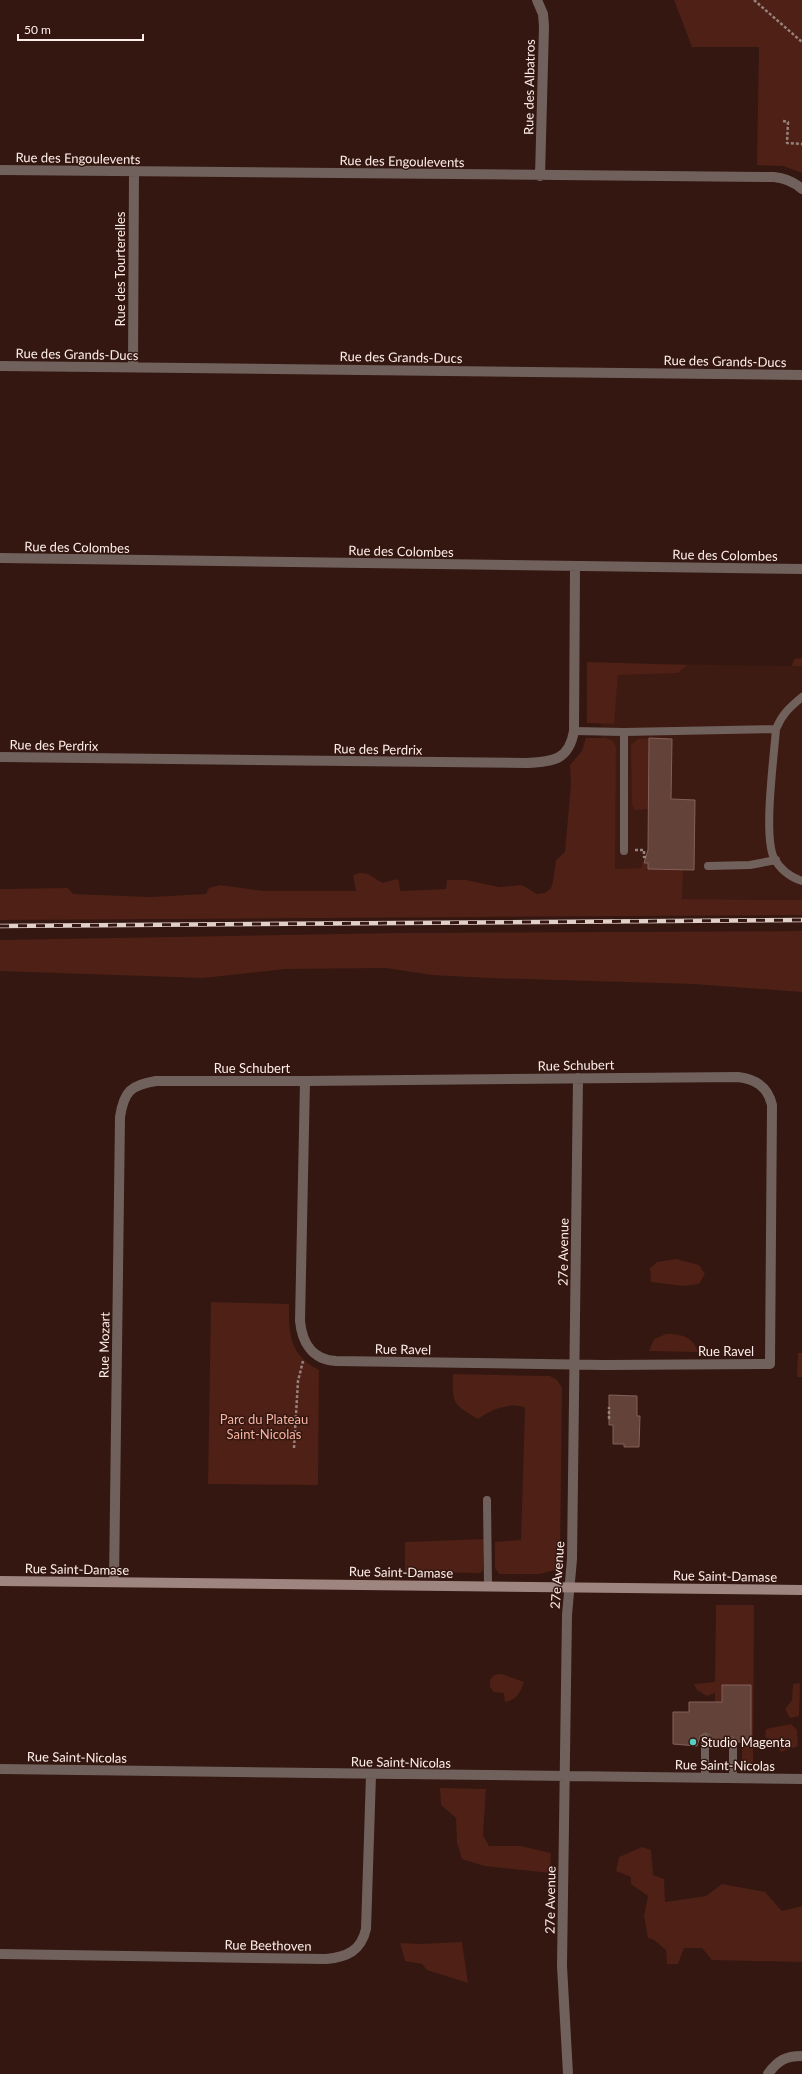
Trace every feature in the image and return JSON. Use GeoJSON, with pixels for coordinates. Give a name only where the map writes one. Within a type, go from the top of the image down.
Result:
{"type":"FeatureCollection","features":[{"type":"Feature","properties":{"kind":"street","name":"Rue des Albatros"},"geometry":{"type":"LineString","coordinates":[[538,0],[543,14],[544,26],[540,176]]}},
{"type":"Feature","properties":{"kind":"street","name":"Rue des Engoulevents"},"geometry":{"type":"LineString","coordinates":[[0,170],[774,177],[784,178],[802,188]]}},
{"type":"Feature","properties":{"kind":"street","name":"Rue des Tourterelles"},"geometry":{"type":"LineString","coordinates":[[133,367],[134,171]]}},
{"type":"Feature","properties":{"kind":"street","name":"Rue des Grands-Ducs"},"geometry":{"type":"LineString","coordinates":[[0,366],[802,375]]}},
{"type":"Feature","properties":{"kind":"street","name":"Rue des Colombes"},"geometry":{"type":"LineString","coordinates":[[0,558],[802,569]]}},
{"type":"Feature","properties":{"kind":"street","name":"Rue des Perdrix"},"geometry":{"type":"LineString","coordinates":[[0,757],[527,763],[549,761],[557,758],[569,748],[574,731],[575,566]]}},
{"type":"Feature","properties":{"kind":"street","name":"Rue Schubert"},"geometry":{"type":"LineString","coordinates":[[121,1109],[123,1101],[130,1090],[142,1084],[156,1081],[738,1077],[757,1082],[767,1091],[772,1105],[770,1364]]}},
{"type":"Feature","properties":{"kind":"street","name":"27e Avenue"},"geometry":{"type":"LineString","coordinates":[[568,2074],[562,1966],[567,1616],[572,1559],[578,1078]]}},
{"type":"Feature","properties":{"kind":"street"},"geometry":{"type":"LineString","coordinates":[[305,1081],[300,1321],[301,1334],[312,1352]]}},
{"type":"Feature","properties":{"kind":"street","name":"Rue Mozart"},"geometry":{"type":"LineString","coordinates":[[114,1582],[121,1109]]}},
{"type":"Feature","properties":{"kind":"street","name":"Rue Ravel"},"geometry":{"type":"LineString","coordinates":[[312,1352],[327,1361],[575,1364],[770,1364]]}},
{"type":"Feature","properties":{"kind":"street","name":"Rue Saint-Damase"},"geometry":{"type":"LineString","coordinates":[[0,1581],[802,1590]]}},
{"type":"Feature","properties":{"kind":"street","name":"Rue Saint-Nicolas"},"geometry":{"type":"LineString","coordinates":[[0,1769],[371,1775],[802,1779]]}},
{"type":"Feature","properties":{"kind":"street","name":"Rue Beethoven"},"geometry":{"type":"LineString","coordinates":[[0,1954],[326,1959],[345,1956],[357,1948],[364,1937],[366,1929],[371,1775]]}},
{"type":"Feature","properties":{"kind":"street"},"geometry":{"type":"LineString","coordinates":[[768,2074],[779,2061],[786,2058],[802,2056]]}},
{"type":"Feature","properties":{"kind":"lane"},"geometry":{"type":"LineString","coordinates":[[802,697],[787,709],[780,719],[776,729],[769,827],[771,846],[776,860],[785,872],[802,881]]}},
{"type":"Feature","properties":{"kind":"lane"},"geometry":{"type":"LineString","coordinates":[[574,731],[624,732],[776,729]]}},
{"type":"Feature","properties":{"kind":"lane"},"geometry":{"type":"LineString","coordinates":[[624,732],[624,850]]}},
{"type":"Feature","properties":{"kind":"lane"},"geometry":{"type":"LineString","coordinates":[[708,866],[750,865],[776,860]]}},
{"type":"Feature","properties":{"kind":"lane"},"geometry":{"type":"LineString","coordinates":[[487,1500],[488,1586]]}},
{"type":"Feature","properties":{"kind":"lane"},"geometry":{"type":"LineString","coordinates":[[705,1738],[705,1778]]}},
{"type":"Feature","properties":{"kind":"lane"},"geometry":{"type":"LineString","coordinates":[[733,1742],[733,1778]]}},
{"type":"Feature","properties":{"kind":"path"},"geometry":{"type":"LineString","coordinates":[[754,0],[802,42]]}},
{"type":"Feature","properties":{"kind":"path"},"geometry":{"type":"LineString","coordinates":[[783,121],[788,122],[787,143],[802,144]]}},
{"type":"Feature","properties":{"kind":"path"},"geometry":{"type":"LineString","coordinates":[[644,850],[644,857],[646,856]]}},
{"type":"Feature","properties":{"kind":"path"},"geometry":{"type":"LineString","coordinates":[[294,1448],[298,1381],[304,1361],[312,1352]]}},
{"type":"Feature","properties":{"kind":"path"},"geometry":{"type":"LineString","coordinates":[[609,1407],[609,1419]]}},
{"type":"Feature","properties":{"kind":"shaded area"},"geometry":{"type":"Polygon","coordinates":[[[602,663],[802,666],[802,900],[599,898],[602,663]]]}},
{"type":"Feature","properties":{"kind":"green space"},"geometry":{"type":"Polygon","coordinates":[[[674,0],[802,0],[802,173],[783,166],[757,165],[759,47],[692,47],[674,0]]]}},
{"type":"Feature","properties":{"kind":"green space"},"geometry":{"type":"Polygon","coordinates":[[[802,658],[802,666],[792,666],[794,659],[802,658]]]}},
{"type":"Feature","properties":{"kind":"green space"},"geometry":{"type":"Polygon","coordinates":[[[587,662],[687,665],[678,673],[618,675],[614,724],[587,723],[587,662]]]}},
{"type":"Feature","properties":{"kind":"green space"},"geometry":{"type":"Polygon","coordinates":[[[586,738],[606,738],[613,741],[616,747],[615,869],[642,868],[642,863],[648,863],[648,869],[683,870],[682,899],[802,900],[802,915],[0,920],[0,889],[68,888],[73,894],[150,897],[206,894],[209,888],[220,885],[264,891],[356,891],[353,875],[365,873],[383,883],[396,879],[399,881],[400,891],[446,889],[447,880],[466,880],[499,887],[522,885],[537,894],[545,893],[551,888],[556,860],[565,852],[571,784],[570,765],[582,751],[586,738]]]}},
{"type":"Feature","properties":{"kind":"green space"},"geometry":{"type":"Polygon","coordinates":[[[649,738],[648,809],[635,810],[632,804],[631,745],[638,739],[649,738]]]}},
{"type":"Feature","properties":{"kind":"green space"},"geometry":{"type":"Polygon","coordinates":[[[802,931],[802,992],[693,984],[432,975],[386,968],[286,969],[203,978],[0,971],[0,940],[397,933],[802,931]]]}},
{"type":"Feature","properties":{"kind":"green space"},"geometry":{"type":"Polygon","coordinates":[[[676,1259],[699,1265],[705,1274],[699,1284],[683,1286],[651,1282],[650,1268],[657,1262],[676,1259]]]}},
{"type":"Feature","properties":{"kind":"green space","name":"Parc du Plateau Saint-Nicolas"},"geometry":{"type":"Polygon","coordinates":[[[211,1302],[289,1304],[289,1325],[296,1350],[302,1358],[319,1370],[318,1485],[208,1484],[211,1302]]]}},
{"type":"Feature","properties":{"kind":"green space"},"geometry":{"type":"Polygon","coordinates":[[[666,1334],[681,1335],[690,1339],[698,1352],[649,1351],[654,1339],[666,1334]]]}},
{"type":"Feature","properties":{"kind":"green space"},"geometry":{"type":"Polygon","coordinates":[[[798,1353],[802,1353],[802,1377],[797,1377],[798,1353]]]}},
{"type":"Feature","properties":{"kind":"green space"},"geometry":{"type":"Polygon","coordinates":[[[453,1374],[550,1376],[557,1380],[562,1388],[560,1561],[555,1570],[539,1574],[499,1574],[495,1568],[495,1542],[521,1540],[525,1408],[519,1406],[507,1406],[488,1412],[478,1419],[463,1410],[456,1402],[453,1392],[453,1374]]]}},
{"type":"Feature","properties":{"kind":"green space"},"geometry":{"type":"Polygon","coordinates":[[[484,1539],[483,1570],[480,1573],[405,1572],[405,1542],[484,1539]]]}},
{"type":"Feature","properties":{"kind":"green space"},"geometry":{"type":"Polygon","coordinates":[[[716,1605],[754,1605],[753,1766],[742,1766],[742,1742],[751,1742],[751,1685],[722,1685],[721,1711],[714,1742],[715,1693],[707,1696],[697,1690],[694,1684],[715,1682],[716,1605]]]}},
{"type":"Feature","properties":{"kind":"green space"},"geometry":{"type":"Polygon","coordinates":[[[502,1674],[524,1682],[518,1695],[512,1700],[505,1702],[504,1693],[494,1692],[490,1687],[490,1680],[494,1675],[502,1674]]]}},
{"type":"Feature","properties":{"kind":"green space"},"geometry":{"type":"Polygon","coordinates":[[[800,1683],[799,1716],[790,1718],[785,1709],[792,1700],[793,1684],[800,1683]]]}},
{"type":"Feature","properties":{"kind":"green space"},"geometry":{"type":"Polygon","coordinates":[[[791,1724],[797,1730],[798,1746],[781,1752],[774,1741],[765,1737],[766,1729],[791,1724]]]}},
{"type":"Feature","properties":{"kind":"green space"},"geometry":{"type":"Polygon","coordinates":[[[440,1788],[486,1789],[483,1835],[489,1846],[521,1846],[551,1853],[550,1873],[484,1866],[462,1859],[457,1843],[456,1818],[441,1805],[440,1788]]]}},
{"type":"Feature","properties":{"kind":"green space"},"geometry":{"type":"Polygon","coordinates":[[[642,1847],[651,1850],[653,1875],[664,1879],[665,1902],[706,1896],[722,1884],[765,1892],[782,1911],[802,1906],[802,1962],[712,1960],[702,1948],[684,1948],[678,1964],[667,1964],[666,1950],[654,1940],[648,1938],[644,1916],[648,1896],[631,1884],[631,1877],[616,1871],[619,1857],[642,1847]]]}},
{"type":"Feature","properties":{"kind":"green space"},"geometry":{"type":"Polygon","coordinates":[[[462,1942],[468,1983],[427,1970],[422,1964],[405,1961],[400,1943],[420,1944],[462,1942]]]}},
{"type":"Feature","properties":{"kind":"building"},"geometry":{"type":"Polygon","coordinates":[[[649,738],[672,739],[671,799],[695,800],[694,870],[648,869],[648,863],[644,863],[648,850],[649,738]]]}},
{"type":"Feature","properties":{"kind":"building"},"geometry":{"type":"Polygon","coordinates":[[[609,1395],[637,1396],[637,1416],[640,1416],[639,1447],[624,1447],[624,1444],[613,1444],[613,1425],[609,1425],[609,1395]]]}},
{"type":"Feature","properties":{"kind":"building"},"geometry":{"type":"Polygon","coordinates":[[[722,1685],[751,1685],[751,1742],[738,1742],[733,1737],[730,1737],[728,1742],[710,1742],[710,1735],[705,1733],[700,1736],[697,1746],[673,1744],[673,1712],[689,1712],[689,1702],[722,1702],[722,1685]]]}},
{"type":"Feature","properties":{"kind":"railway"},"geometry":{"type":"LineString","coordinates":[[0,926],[802,920]]}},
{"type":"Feature","properties":{"kind":"place","name":"Studio Magenta"},"geometry":{"type":"Point","coordinates":[693,1742]}}]}
